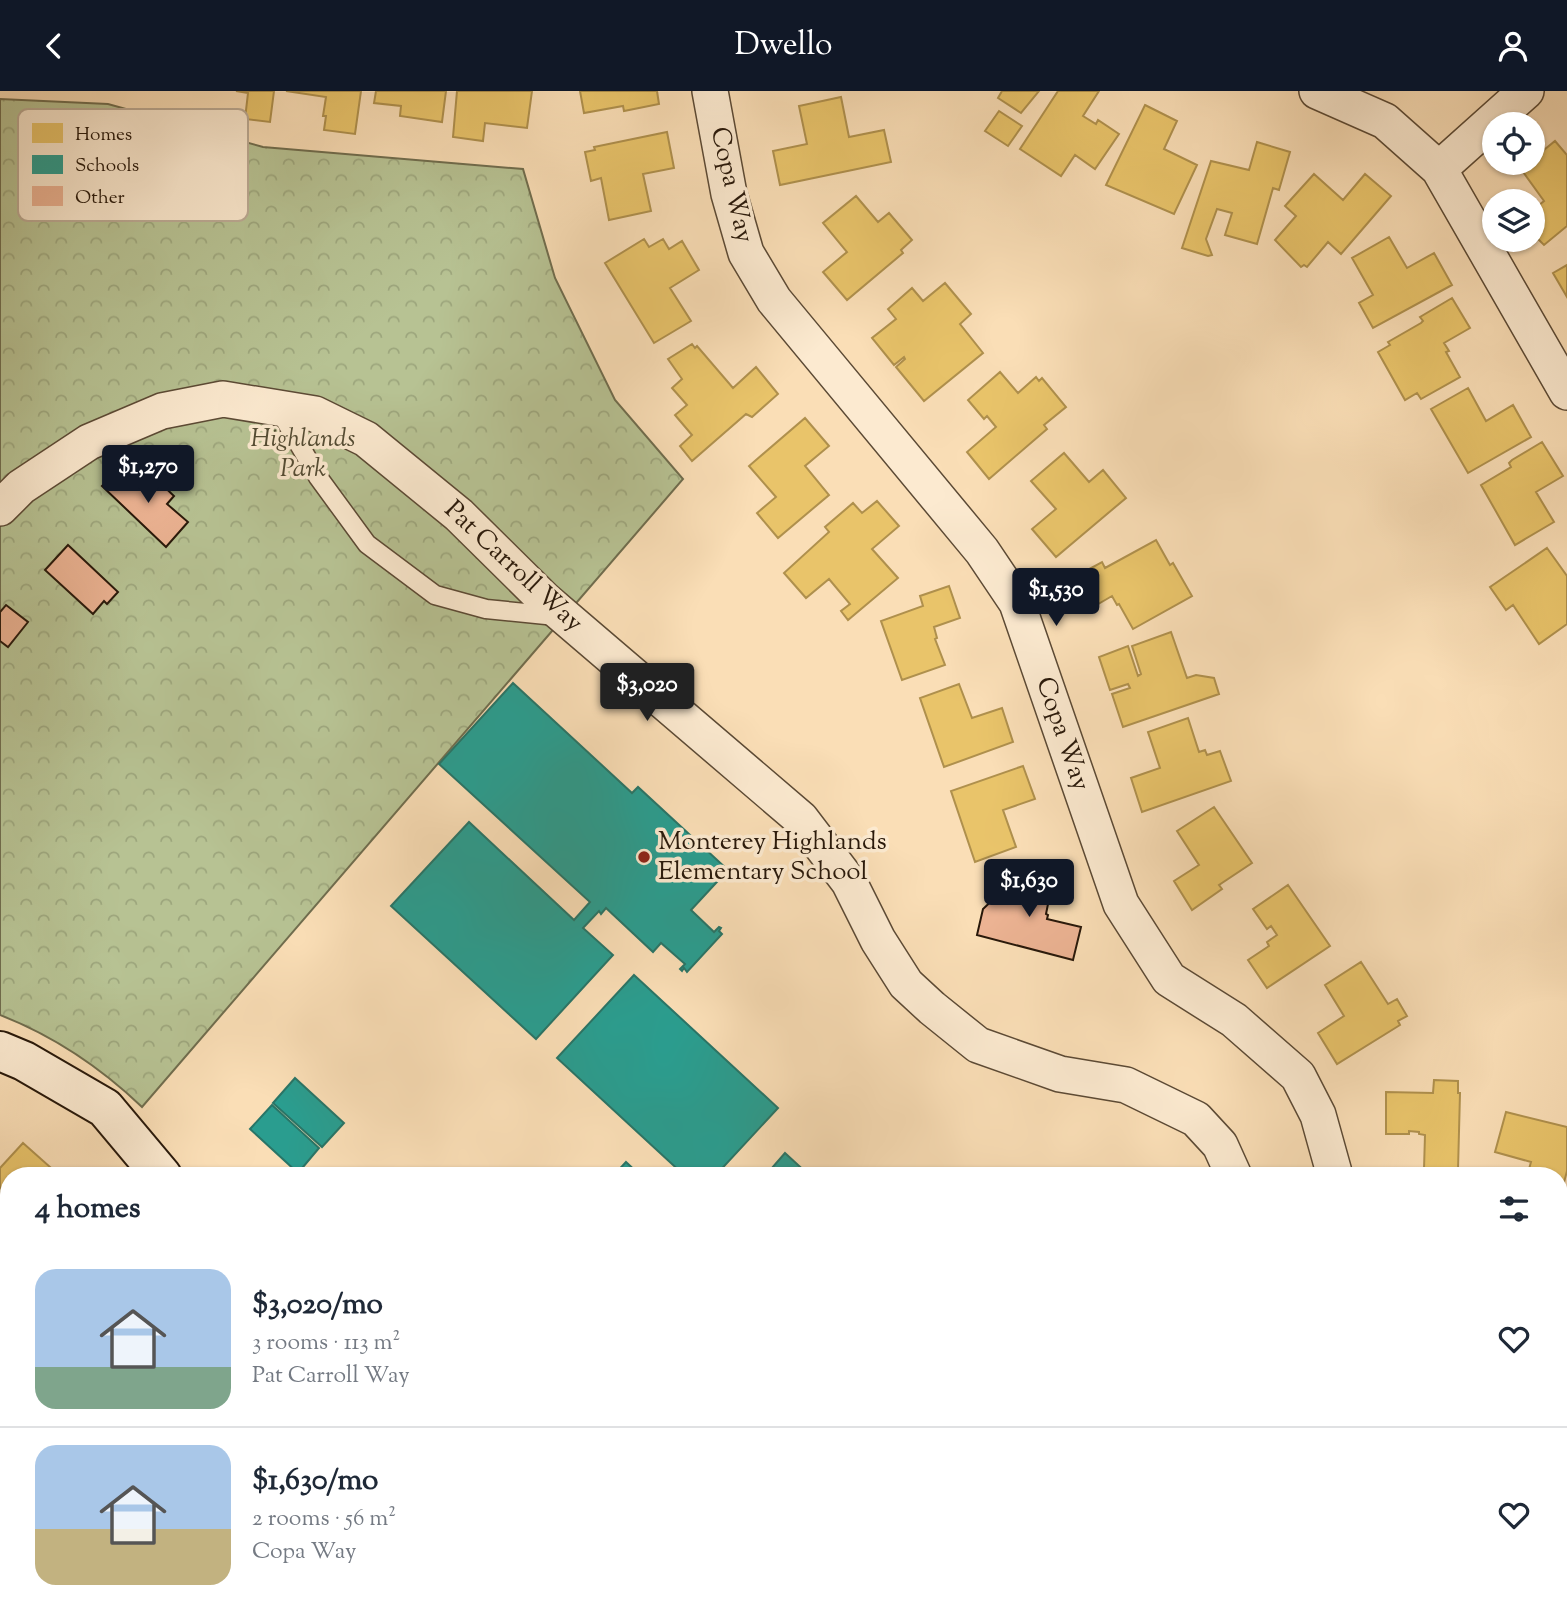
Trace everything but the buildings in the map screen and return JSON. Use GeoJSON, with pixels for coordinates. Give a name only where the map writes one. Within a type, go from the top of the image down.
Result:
{"type":"FeatureCollection","features":[{"type":"Feature","properties":{"kind":"street","name":"Copa Way"},"geometry":{"type":"LineString","coordinates":[[710,91],[729,194],[746,253],[774,300],[982,551],[1017,603],[1121,904],[1169,979],[1234,1020],[1298,1076],[1318,1115],[1332,1167]]}},
{"type":"Feature","properties":{"kind":"street"},"geometry":{"type":"LineString","coordinates":[[1317,91],[1385,121],[1439,169],[1567,392]]}},
{"type":"Feature","properties":{"kind":"street"},"geometry":{"type":"LineString","coordinates":[[1439,169],[1526,91]]}},
{"type":"Feature","properties":{"kind":"street","name":"Pat Carroll Way"},"geometry":{"type":"LineString","coordinates":[[0,508],[21,487],[89,442],[162,411],[223,399],[315,414],[366,439],[459,515],[566,617],[801,819],[849,882],[878,940],[906,984],[932,1008],[978,1045],[1060,1074],[1126,1085],[1196,1119],[1220,1145],[1230,1167]]}},
{"type":"Feature","properties":{"kind":"street"},"geometry":{"type":"LineString","coordinates":[[0,1051],[24,1061],[105,1108],[154,1167]]}},
{"type":"Feature","properties":{"kind":"lane"},"geometry":{"type":"LineString","coordinates":[[278,408],[318,477],[368,544],[435,595],[486,608],[566,617]]}},
{"type":"Feature","properties":{"kind":"green space","name":"Highlands Park"},"geometry":{"type":"Polygon","coordinates":[[[0,99],[108,104],[126,109],[18,109],[18,221],[248,221],[248,143],[263,147],[523,169],[555,278],[615,400],[683,479],[142,1107],[76,1054],[0,1015],[0,99]]]}},
{"type":"Feature","properties":{"kind":"place","name":"Monterey Highlands Elementary School"},"geometry":{"type":"Point","coordinates":[644,857]}}]}
